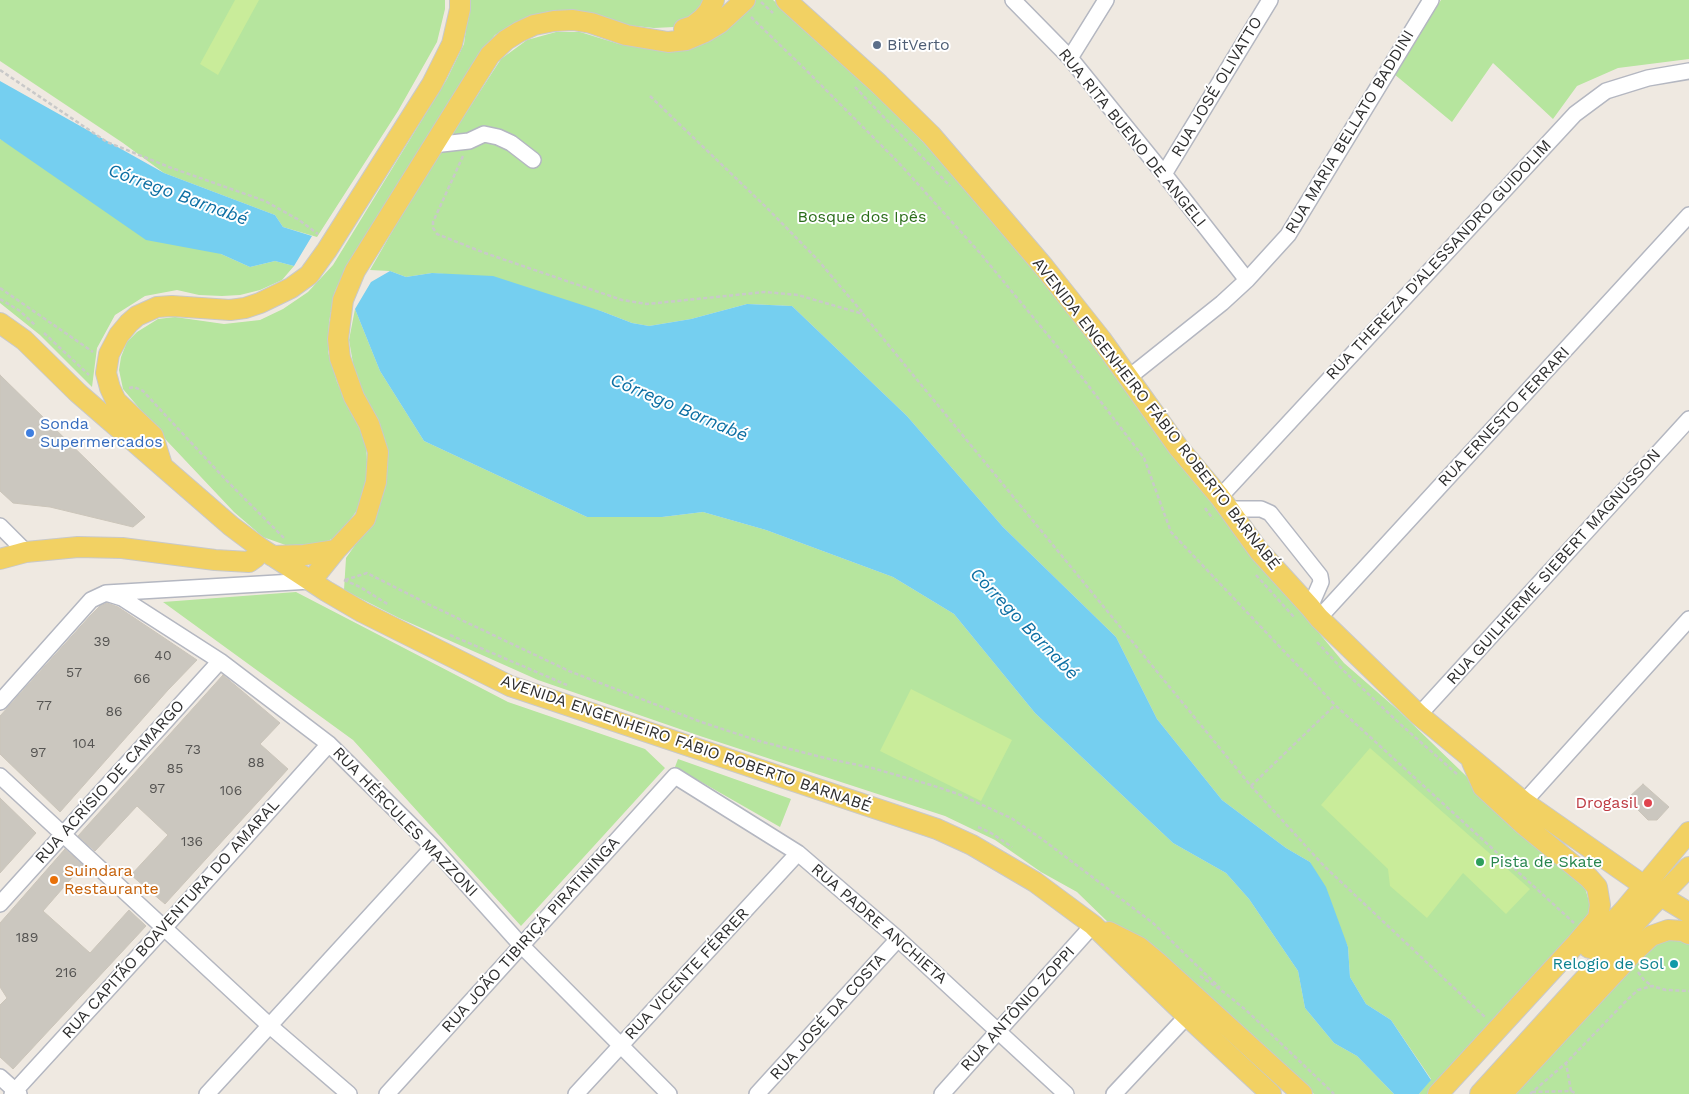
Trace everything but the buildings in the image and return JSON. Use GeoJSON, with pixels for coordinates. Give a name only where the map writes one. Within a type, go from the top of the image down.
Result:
{"type":"FeatureCollection","features":[{"type":"Feature","properties":{"kind":"main road"},"geometry":{"type":"LineString","coordinates":[[162,464],[153,436],[116,401],[110,388],[106,373],[109,354],[119,335],[128,323],[157,307],[172,306],[230,310],[245,308],[291,288],[309,275],[327,250],[432,84],[452,44],[460,9],[460,0]]}},
{"type":"Feature","properties":{"kind":"main road"},"geometry":{"type":"LineString","coordinates":[[648,38],[694,26],[704,18],[714,0]]}},
{"type":"Feature","properties":{"kind":"main road","name":"AVENIDA ENGENHEIRO FÁBIO ROBERTO BARNABÉ"},"geometry":{"type":"LineString","coordinates":[[786,0],[879,84],[930,135],[1044,267],[1101,339],[1178,447],[1224,503],[1259,551],[1314,613],[1419,715],[1524,802],[1643,885],[1689,913]]}},
{"type":"Feature","properties":{"kind":"main road"},"geometry":{"type":"LineString","coordinates":[[311,581],[336,550],[365,519],[376,482],[378,452],[370,424],[354,397],[340,358],[338,339],[343,300],[355,271],[490,55],[506,40],[519,32],[534,25],[554,21],[573,20],[591,23],[626,35],[668,42],[686,40],[747,8]]}},
{"type":"Feature","properties":{"kind":"main road","name":"AVENIDA ENGENHEIRO FÁBIO ROBERTO BARNABÉ"},"geometry":{"type":"LineString","coordinates":[[0,323],[24,340],[78,393],[162,464],[231,526],[265,551],[362,612],[510,686],[937,829],[972,845],[1035,882],[1093,925],[1271,1094]]}},
{"type":"Feature","properties":{"kind":"main road"},"geometry":{"type":"LineString","coordinates":[[0,559],[26,552],[78,547],[122,548],[216,560],[249,562],[265,551],[304,555],[336,550]]}},
{"type":"Feature","properties":{"kind":"main road"},"geometry":{"type":"LineString","coordinates":[[1438,1094],[1576,944],[1598,918],[1600,905],[1597,887],[1483,787],[1471,759]]}},
{"type":"Feature","properties":{"kind":"main road"},"geometry":{"type":"LineString","coordinates":[[1457,1094],[1625,909],[1689,832]]}},
{"type":"Feature","properties":{"kind":"main road"},"geometry":{"type":"LineString","coordinates":[[1480,1094],[1689,867]]}},
{"type":"Feature","properties":{"kind":"main road"},"geometry":{"type":"LineString","coordinates":[[1093,925],[1139,947],[1302,1094]]}},
{"type":"Feature","properties":{"kind":"main road"},"geometry":{"type":"LineString","coordinates":[[1502,1094],[1626,960],[1651,936],[1668,930],[1683,931],[1689,934]]}},
{"type":"Feature","properties":{"kind":"street","name":"RUA RITA BUENO DE ANGELI"},"geometry":{"type":"LineString","coordinates":[[1013,0],[1070,58],[1247,280]]}},
{"type":"Feature","properties":{"kind":"street"},"geometry":{"type":"LineString","coordinates":[[1070,58],[1106,0]]}},
{"type":"Feature","properties":{"kind":"street","name":"RUA JOSÉ OLIVATTO"},"geometry":{"type":"LineString","coordinates":[[1164,174],[1270,0]]}},
{"type":"Feature","properties":{"kind":"street","name":"RUA MARIA BELLATO BADDINI"},"geometry":{"type":"LineString","coordinates":[[1128,378],[1222,303],[1247,280],[1288,235],[1431,0]]}},
{"type":"Feature","properties":{"kind":"street","name":"RUA THEREZA D'ALESSANDRO GUIDOLIM"},"geometry":{"type":"LineString","coordinates":[[1224,503],[1575,114],[1606,91],[1648,78],[1689,71]]}},
{"type":"Feature","properties":{"kind":"street"},"geometry":{"type":"LineString","coordinates":[[433,145],[470,141],[484,134],[498,137],[511,143],[534,160]]}},
{"type":"Feature","properties":{"kind":"street","name":"RUA ERNESTO FERRARI"},"geometry":{"type":"LineString","coordinates":[[1314,613],[1689,215]]}},
{"type":"Feature","properties":{"kind":"street","name":"RUA GUILHERME SIEBERT MAGNUSSON"},"geometry":{"type":"LineString","coordinates":[[1419,715],[1689,419]]}},
{"type":"Feature","properties":{"kind":"street"},"geometry":{"type":"LineString","coordinates":[[1224,503],[1261,509],[1270,513],[1320,576],[1321,582],[1314,613]]}},
{"type":"Feature","properties":{"kind":"street"},"geometry":{"type":"LineString","coordinates":[[0,526],[26,552]]}},
{"type":"Feature","properties":{"kind":"street"},"geometry":{"type":"LineString","coordinates":[[216,560],[220,586]]}},
{"type":"Feature","properties":{"kind":"street"},"geometry":{"type":"LineString","coordinates":[[0,702],[91,600],[106,593],[311,581]]}},
{"type":"Feature","properties":{"kind":"street","name":"RUA HÉRCULES MAZZONI"},"geometry":{"type":"LineString","coordinates":[[106,593],[122,598],[220,660],[329,744],[433,847],[521,945],[669,1094]]}},
{"type":"Feature","properties":{"kind":"street"},"geometry":{"type":"LineString","coordinates":[[1524,802],[1689,620]]}},
{"type":"Feature","properties":{"kind":"street","name":"RUA ACRÍSIO DE CAMARGO"},"geometry":{"type":"LineString","coordinates":[[0,904],[220,660]]}},
{"type":"Feature","properties":{"kind":"street","name":"RUA CAPITÃO BOAVENTURA DO AMARAL"},"geometry":{"type":"LineString","coordinates":[[15,1093],[329,744]]}},
{"type":"Feature","properties":{"kind":"street"},"geometry":{"type":"LineString","coordinates":[[0,776],[270,1026],[349,1094]]}},
{"type":"Feature","properties":{"kind":"street","name":"RUA PADRE ANCHIETA"},"geometry":{"type":"LineString","coordinates":[[676,776],[798,853],[898,940],[1066,1094]]}},
{"type":"Feature","properties":{"kind":"street","name":"RUA JOÃO TIBIRIÇÁ PIRATININGA"},"geometry":{"type":"LineString","coordinates":[[387,1094],[676,776]]}},
{"type":"Feature","properties":{"kind":"street"},"geometry":{"type":"LineString","coordinates":[[207,1094],[433,847]]}},
{"type":"Feature","properties":{"kind":"street","name":"RUA VICENTE FÉRRER"},"geometry":{"type":"LineString","coordinates":[[576,1094],[798,853]]}},
{"type":"Feature","properties":{"kind":"street","name":"RUA ANTÔNIO ZOPPI"},"geometry":{"type":"LineString","coordinates":[[942,1094],[1093,925]]}},
{"type":"Feature","properties":{"kind":"street","name":"RUA JOSÉ DA COSTA"},"geometry":{"type":"LineString","coordinates":[[757,1094],[898,940]]}},
{"type":"Feature","properties":{"kind":"street"},"geometry":{"type":"LineString","coordinates":[[1114,1094],[1187,1016]]}},
{"type":"Feature","properties":{"kind":"street"},"geometry":{"type":"LineString","coordinates":[[0,1077],[15,1093]]}},
{"type":"Feature","properties":{"kind":"path"},"geometry":{"type":"LineString","coordinates":[[747,8],[891,155],[980,253],[1071,363],[1144,458],[1171,532],[1335,705],[1577,925]]}},
{"type":"Feature","properties":{"kind":"path"},"geometry":{"type":"LineString","coordinates":[[0,70],[107,142],[169,167],[265,201],[299,220],[320,235],[322,230]]}},
{"type":"Feature","properties":{"kind":"path"},"geometry":{"type":"LineString","coordinates":[[650,96],[817,258],[1250,786],[1324,866],[1490,1023]]}},
{"type":"Feature","properties":{"kind":"path"},"geometry":{"type":"LineString","coordinates":[[470,141],[433,222],[433,228],[437,234],[482,252],[622,300],[647,304],[765,292],[798,295],[863,314]]}},
{"type":"Feature","properties":{"kind":"path"},"geometry":{"type":"LineString","coordinates":[[0,288],[93,352],[93,360]]}},
{"type":"Feature","properties":{"kind":"path"},"geometry":{"type":"LineString","coordinates":[[91,377],[92,369]]}},
{"type":"Feature","properties":{"kind":"path"},"geometry":{"type":"LineString","coordinates":[[123,389],[134,387],[143,391],[225,479],[287,541]]}},
{"type":"Feature","properties":{"kind":"path"},"geometry":{"type":"LineString","coordinates":[[344,580],[367,572],[432,606],[569,671],[700,722],[759,741],[872,768],[931,785],[958,794],[1011,818],[1153,922],[1224,992],[1247,1011],[1334,1094]]}},
{"type":"Feature","properties":{"kind":"path"},"geometry":{"type":"LineString","coordinates":[[1250,786],[1335,705]]}},
{"type":"Feature","properties":{"kind":"path"},"geometry":{"type":"LineString","coordinates":[[1638,967],[1640,977],[1652,986],[1666,990],[1689,990]]}},
{"type":"Feature","properties":{"kind":"path"},"geometry":{"type":"LineString","coordinates":[[1531,1093],[1566,1063],[1638,990],[1652,986]]}},
{"type":"Feature","properties":{"kind":"path"},"geometry":{"type":"LineString","coordinates":[[1566,1063],[1572,1091]]}},
{"type":"Feature","properties":{"kind":"path"},"geometry":{"type":"LineString","coordinates":[[1531,1093],[1572,1091],[1577,1094]]}},
{"type":"Feature","properties":{"kind":"green space"},"geometry":{"type":"Polygon","coordinates":[[[0,0],[445,0],[445,9],[437,42],[398,111],[317,237],[283,227],[275,215],[164,173],[123,143],[0,61],[0,0]]]}},
{"type":"Feature","properties":{"kind":"green space"},"geometry":{"type":"Polygon","coordinates":[[[235,0],[259,0],[218,75],[200,64],[235,0]]]}},
{"type":"Feature","properties":{"kind":"green space"},"geometry":{"type":"Polygon","coordinates":[[[470,0],[705,0],[695,20],[674,27],[654,28],[626,25],[603,16],[576,11],[549,11],[519,21],[495,35],[478,56],[353,255],[335,291],[329,322],[328,352],[337,382],[366,442],[368,481],[358,509],[338,536],[315,547],[294,548],[263,537],[234,512],[167,441],[123,389],[119,370],[121,357],[127,342],[137,332],[158,319],[175,317],[224,324],[260,320],[283,309],[308,292],[333,265],[447,79],[464,44],[470,0]]]}},
{"type":"Feature","properties":{"kind":"green space","name":"Bosque dos Ipês"},"geometry":{"type":"Polygon","coordinates":[[[756,0],[773,0],[810,32],[909,127],[1042,273],[1215,508],[1344,663],[1399,711],[1585,888],[1591,908],[1590,919],[1430,1094],[1419,1094],[1431,1079],[1391,1020],[1366,1004],[1350,977],[1348,947],[1310,862],[1286,848],[1222,800],[1157,719],[1116,637],[1003,527],[907,416],[792,306],[747,304],[691,319],[649,326],[632,323],[601,311],[457,275],[432,273],[406,277],[390,271],[370,270],[415,192],[501,59],[527,40],[556,32],[580,32],[619,44],[645,48],[730,24],[756,0]]]}},
{"type":"Feature","properties":{"kind":"green space"},"geometry":{"type":"Polygon","coordinates":[[[1441,0],[1689,0],[1689,59],[1618,68],[1577,86],[1553,119],[1493,63],[1452,122],[1394,74],[1441,0]]]}},
{"type":"Feature","properties":{"kind":"green space"},"geometry":{"type":"Polygon","coordinates":[[[0,139],[221,254],[250,267],[275,261],[294,266],[282,280],[260,290],[240,295],[199,295],[177,290],[145,296],[115,315],[97,348],[92,387],[40,335],[0,303],[0,139]]]}},
{"type":"Feature","properties":{"kind":"green space"},"geometry":{"type":"Polygon","coordinates":[[[355,309],[380,371],[424,441],[587,517],[662,517],[703,512],[766,530],[893,577],[954,614],[1035,713],[1173,843],[1226,873],[1249,899],[1298,971],[1305,1008],[1334,1043],[1357,1056],[1394,1094],[1314,1094],[1112,926],[1077,892],[1041,872],[995,840],[945,816],[700,736],[538,680],[399,618],[344,590],[346,558],[372,521],[385,489],[388,455],[380,424],[362,390],[354,369],[349,340],[355,309]]]}},
{"type":"Feature","properties":{"kind":"green space"},"geometry":{"type":"Polygon","coordinates":[[[296,592],[508,702],[645,749],[665,768],[521,926],[353,740],[163,602],[296,592]]]}},
{"type":"Feature","properties":{"kind":"green space"},"geometry":{"type":"Polygon","coordinates":[[[911,689],[1012,740],[981,801],[880,751],[911,689]]]}},
{"type":"Feature","properties":{"kind":"green space"},"geometry":{"type":"Polygon","coordinates":[[[1370,748],[1530,889],[1506,914],[1463,873],[1427,918],[1390,886],[1388,869],[1321,805],[1370,748]]]}},
{"type":"Feature","properties":{"kind":"green space"},"geometry":{"type":"Polygon","coordinates":[[[678,759],[791,799],[780,827],[675,767],[678,759]]]}},
{"type":"Feature","properties":{"kind":"green space"},"geometry":{"type":"Polygon","coordinates":[[[1670,939],[1689,939],[1689,1094],[1508,1094],[1616,977],[1656,945],[1670,939]]]}},
{"type":"Feature","properties":{"kind":"water","name":"Córrego Barnabé"},"geometry":{"type":"Polygon","coordinates":[[[0,81],[164,173],[275,215],[283,227],[312,236],[294,266],[275,261],[250,267],[221,254],[146,240],[0,139],[0,81]]]}},
{"type":"Feature","properties":{"kind":"water","name":"Córrego Barnabé"},"geometry":{"type":"Polygon","coordinates":[[[390,271],[406,277],[432,273],[493,276],[632,323],[649,326],[691,319],[747,304],[792,306],[907,416],[1003,527],[1116,637],[1157,719],[1222,800],[1286,848],[1310,862],[1326,887],[1348,947],[1350,977],[1366,1004],[1391,1020],[1431,1080],[1419,1094],[1394,1094],[1357,1056],[1334,1043],[1305,1008],[1298,971],[1249,899],[1226,873],[1173,843],[1035,713],[954,614],[893,577],[766,530],[703,512],[662,517],[587,517],[424,441],[380,371],[355,309],[371,282],[390,271]]]}},
{"type":"Feature","properties":{"kind":"place","name":"BitVerto"},"geometry":{"type":"Point","coordinates":[877,45]}},
{"type":"Feature","properties":{"kind":"place","name":"Sonda Supermercados"},"geometry":{"type":"Point","coordinates":[30,433]}},
{"type":"Feature","properties":{"kind":"place","name":"Drogasil"},"geometry":{"type":"Point","coordinates":[1648,803]}},
{"type":"Feature","properties":{"kind":"place","name":"Pista de Skate"},"geometry":{"type":"Point","coordinates":[1480,862]}},
{"type":"Feature","properties":{"kind":"place","name":"Suindara Restaurante"},"geometry":{"type":"Point","coordinates":[54,880]}},
{"type":"Feature","properties":{"kind":"place","name":"Relogio de Sol"},"geometry":{"type":"Point","coordinates":[1674,964]}}]}
